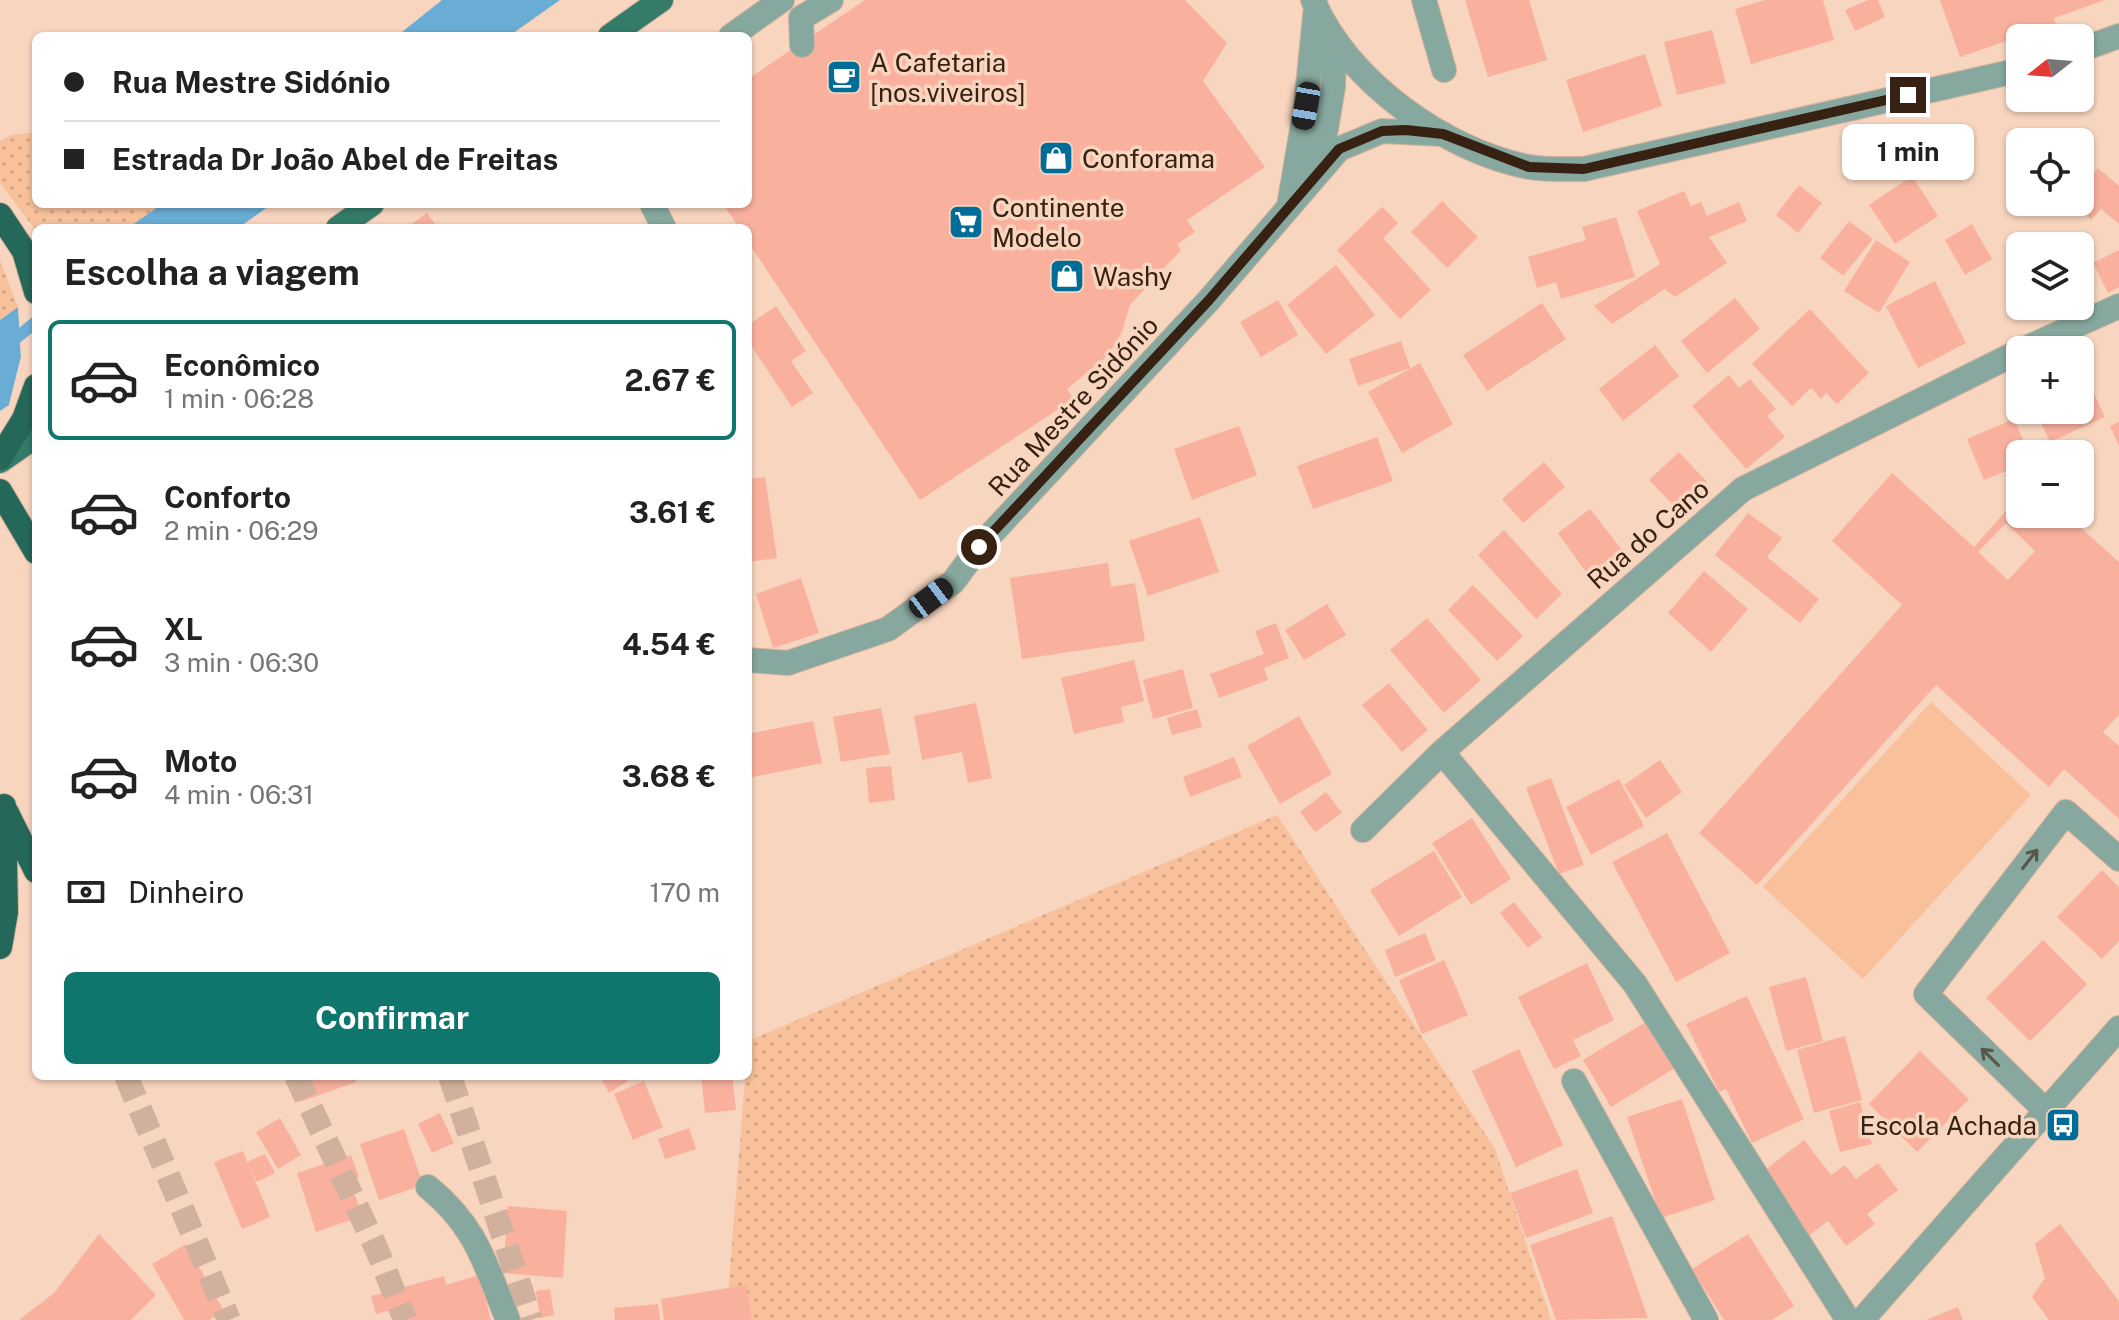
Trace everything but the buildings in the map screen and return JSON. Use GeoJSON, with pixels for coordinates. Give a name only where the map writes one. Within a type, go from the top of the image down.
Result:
{"type":"FeatureCollection","features":[{"type":"Feature","properties":{"kind":"highway"},"geometry":{"type":"LineString","coordinates":[[0,215],[30,256]]}},
{"type":"Feature","properties":{"kind":"highway"},"geometry":{"type":"LineString","coordinates":[[0,460],[24,419],[32,397]]}},
{"type":"Feature","properties":{"kind":"highway"},"geometry":{"type":"LineString","coordinates":[[0,491],[32,545]]}},
{"type":"Feature","properties":{"kind":"highway"},"geometry":{"type":"LineString","coordinates":[[2,802],[32,863]]}},
{"type":"Feature","properties":{"kind":"highway"},"geometry":{"type":"LineString","coordinates":[[0,947],[6,912],[2,802]]}},
{"type":"Feature","properties":{"kind":"main road"},"geometry":{"type":"LineString","coordinates":[[616,32],[661,0]]}},
{"type":"Feature","properties":{"kind":"main road"},"geometry":{"type":"LineString","coordinates":[[344,224],[366,208]]}},
{"type":"Feature","properties":{"kind":"main road"},"geometry":{"type":"LineString","coordinates":[[0,460],[32,443]]}},
{"type":"Feature","properties":{"kind":"street"},"geometry":{"type":"LineString","coordinates":[[737,32],[782,0]]}},
{"type":"Feature","properties":{"kind":"street"},"geometry":{"type":"LineString","coordinates":[[802,45],[801,18],[831,0]]}},
{"type":"Feature","properties":{"kind":"street"},"geometry":{"type":"LineString","coordinates":[[1424,0],[1444,70]]}},
{"type":"Feature","properties":{"kind":"street"},"geometry":{"type":"LineString","coordinates":[[1314,3],[1335,39],[1367,78],[1404,110],[1443,134],[1529,167],[1584,169],[2006,73]]}},
{"type":"Feature","properties":{"kind":"street"},"geometry":{"type":"LineString","coordinates":[[1288,207],[1306,106],[1314,3]]}},
{"type":"Feature","properties":{"kind":"street"},"geometry":{"type":"LineString","coordinates":[[2094,45],[2119,36]]}},
{"type":"Feature","properties":{"kind":"street","name":"Rua Mestre Sidónio"},"geometry":{"type":"LineString","coordinates":[[1288,207],[1325,135],[1333,87],[1335,39]]}},
{"type":"Feature","properties":{"kind":"street","name":"Rua Mestre Sidónio"},"geometry":{"type":"LineString","coordinates":[[752,660],[788,663],[888,629],[953,582],[979,547],[1209,300],[1339,149],[1382,131],[1443,134]]}},
{"type":"Feature","properties":{"kind":"street","name":"Rua do Cano"},"geometry":{"type":"LineString","coordinates":[[2052,336],[2119,306]]}},
{"type":"Feature","properties":{"kind":"street","name":"Rua do Cano"},"geometry":{"type":"LineString","coordinates":[[1363,830],[1442,752],[1743,489],[2006,358]]}},
{"type":"Feature","properties":{"kind":"street"},"geometry":{"type":"LineString","coordinates":[[1442,752],[1635,984],[1848,1320]]}},
{"type":"Feature","properties":{"kind":"street"},"geometry":{"type":"LineString","coordinates":[[2046,1111],[1926,994],[2066,812],[2119,859]]}},
{"type":"Feature","properties":{"kind":"street"},"geometry":{"type":"LineString","coordinates":[[1862,1320],[2119,1028]]}},
{"type":"Feature","properties":{"kind":"street"},"geometry":{"type":"LineString","coordinates":[[1574,1081],[1706,1320]]}},
{"type":"Feature","properties":{"kind":"street"},"geometry":{"type":"LineString","coordinates":[[428,1187],[456,1210],[468,1226],[508,1320]]}},
{"type":"Feature","properties":{"kind":"shaded area"},"geometry":{"type":"Polygon","coordinates":[[[32,132],[32,208],[156,208],[134,224],[32,226],[0,183],[0,141],[11,135],[32,132]]]}},
{"type":"Feature","properties":{"kind":"shaded area"},"geometry":{"type":"Polygon","coordinates":[[[0,260],[18,307],[0,320],[0,260]]]}},
{"type":"Feature","properties":{"kind":"shaded area"},"geometry":{"type":"Polygon","coordinates":[[[1931,702],[2031,795],[1863,979],[1763,887],[1931,702]]]}},
{"type":"Feature","properties":{"kind":"shaded area"},"geometry":{"type":"Polygon","coordinates":[[[1277,815],[1495,1149],[1551,1320],[726,1320],[745,1080],[752,1080],[752,1039],[1277,815]]]}},
{"type":"Feature","properties":{"kind":"water"},"geometry":{"type":"Polygon","coordinates":[[[442,0],[560,0],[515,32],[402,32],[442,0]]]}},
{"type":"Feature","properties":{"kind":"water"},"geometry":{"type":"Polygon","coordinates":[[[156,208],[266,208],[244,224],[134,224],[156,208]]]}},
{"type":"Feature","properties":{"kind":"water"},"geometry":{"type":"Polygon","coordinates":[[[18,307],[21,357],[9,405],[0,411],[0,320],[18,307]]]}},
{"type":"Feature","properties":{"kind":"pier"},"geometry":{"type":"Polygon","coordinates":[[[18,303],[22,306],[25,357],[14,402],[9,405],[21,357],[18,303]]]}},
{"type":"Feature","properties":{"kind":"waterway"},"geometry":{"type":"LineString","coordinates":[[0,351],[32,325]]}},
{"type":"Feature","properties":{"kind":"tunnel"},"geometry":{"type":"LineString","coordinates":[[128,1080],[229,1320]]}},
{"type":"Feature","properties":{"kind":"tunnel"},"geometry":{"type":"LineString","coordinates":[[298,1080],[377,1250],[405,1320]]}},
{"type":"Feature","properties":{"kind":"tunnel"},"geometry":{"type":"LineString","coordinates":[[451,1080],[531,1320]]}},
{"type":"Feature","properties":{"kind":"place","name":"A Cafetaria [nos.viveiros]"},"geometry":{"type":"Point","coordinates":[844,77]}},
{"type":"Feature","properties":{"kind":"place","name":"Conforama"},"geometry":{"type":"Point","coordinates":[1056,158]}},
{"type":"Feature","properties":{"kind":"place","name":"Continente Modelo"},"geometry":{"type":"Point","coordinates":[966,222]}},
{"type":"Feature","properties":{"kind":"place","name":"Washy"},"geometry":{"type":"Point","coordinates":[1067,276]}},
{"type":"Feature","properties":{"kind":"place","name":"Escola Achada"},"geometry":{"type":"Point","coordinates":[2063,1125]}},
{"type":"Feature","properties":{"kind":"route"},"geometry":{"type":"LineString","coordinates":[[979,547],[1209,300],[1339,149],[1382,131],[1406,130],[1443,134],[1529,167],[1584,169],[1908,95]]}}]}
